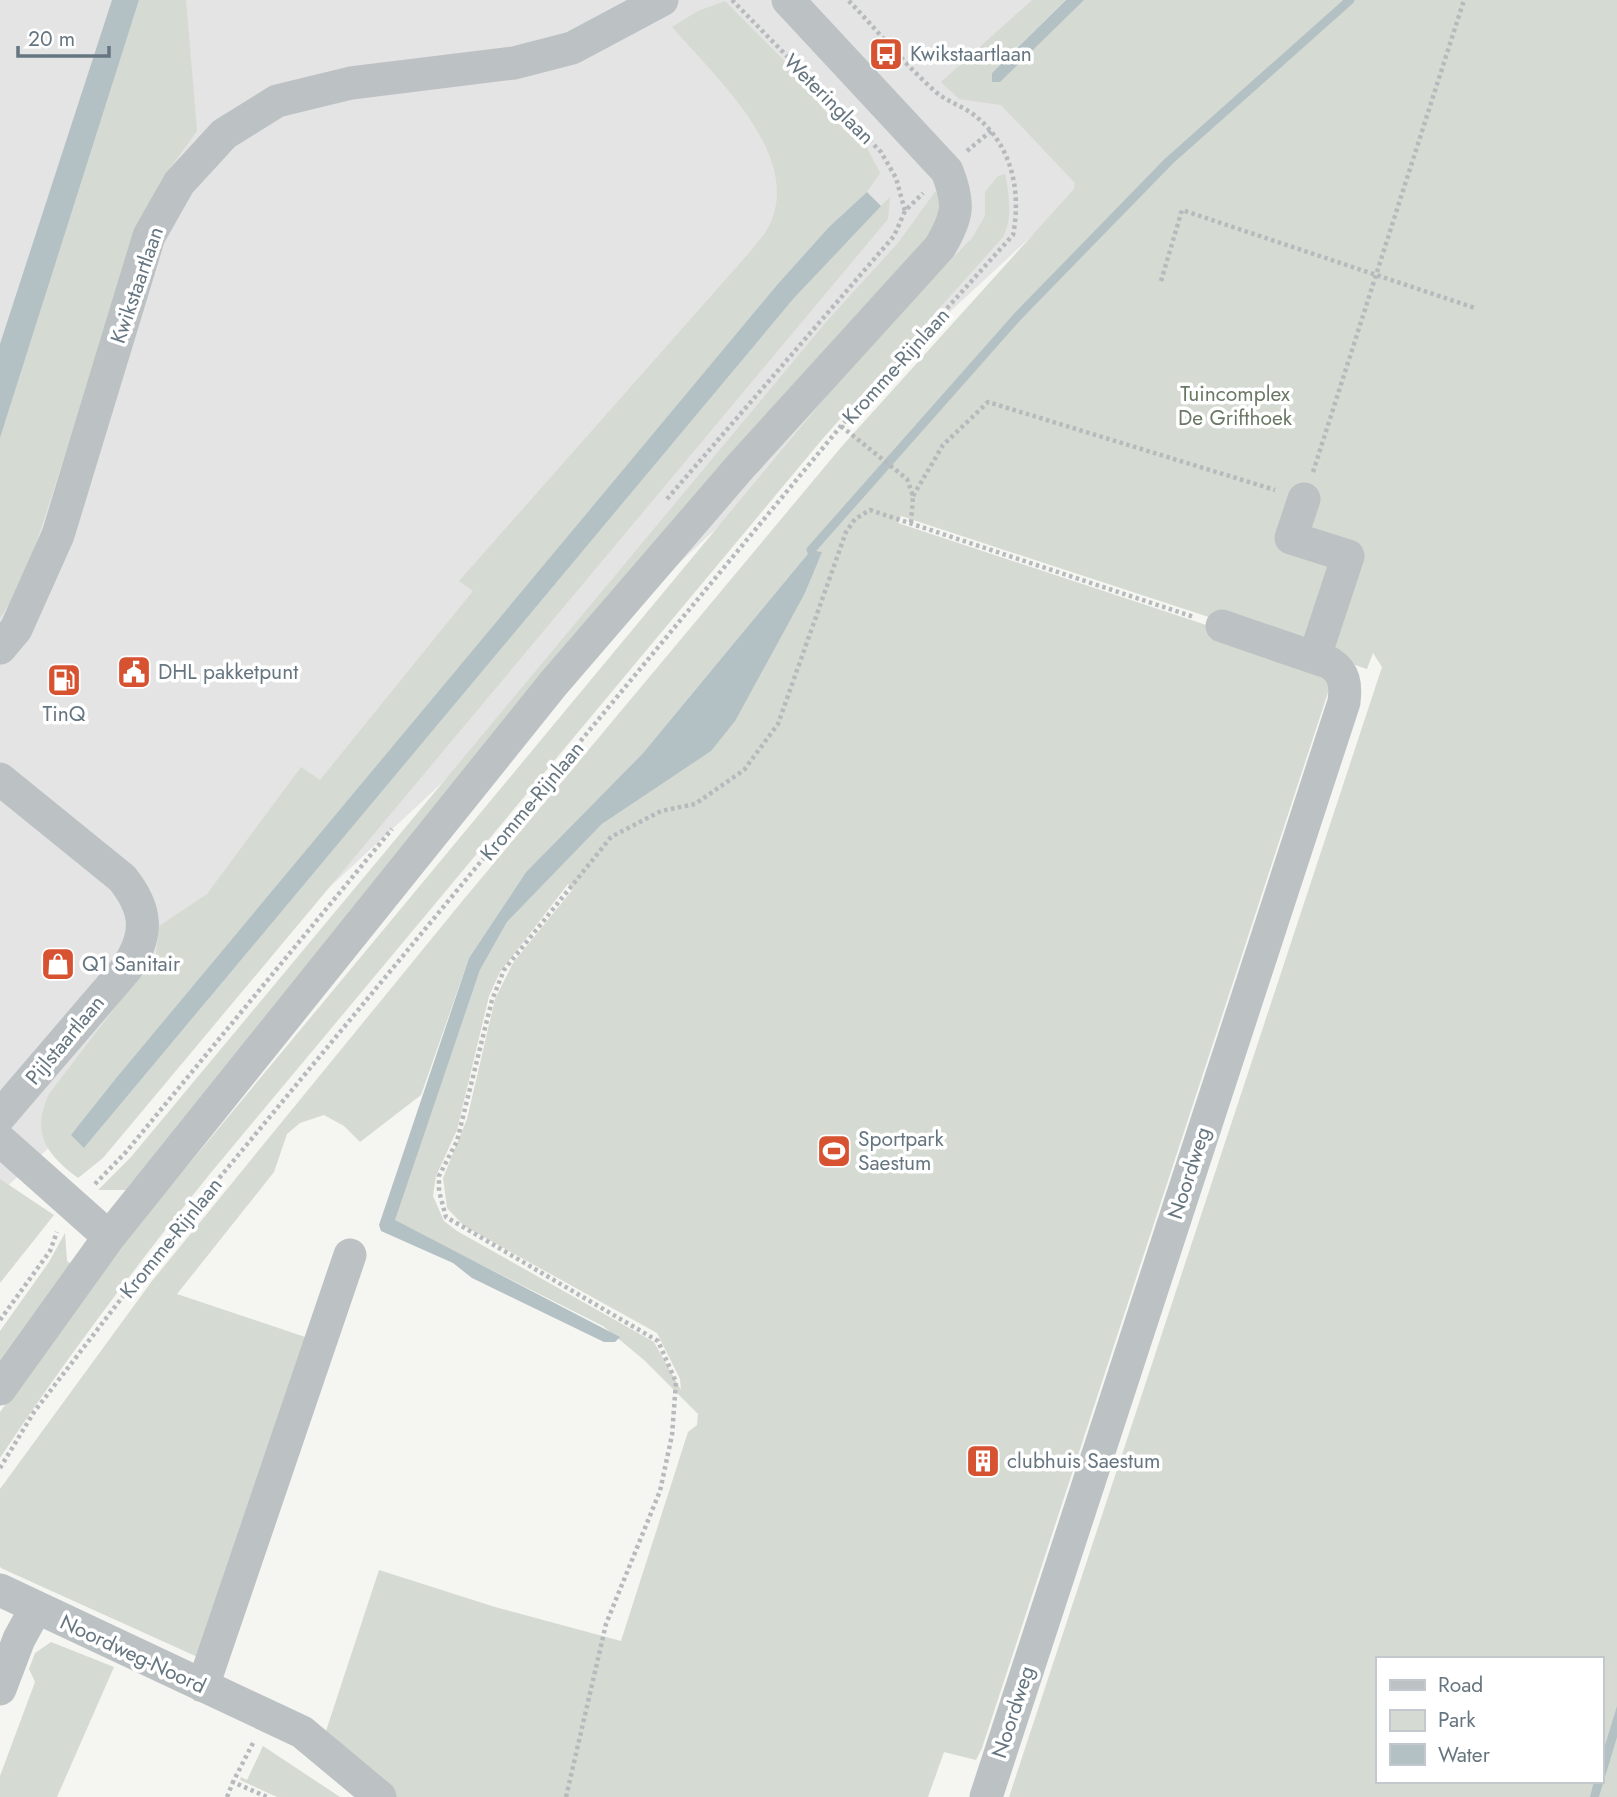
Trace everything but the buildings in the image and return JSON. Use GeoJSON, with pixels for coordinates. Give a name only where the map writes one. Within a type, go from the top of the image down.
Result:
{"type":"FeatureCollection","features":[{"type":"Feature","properties":{"kind":"street","name":"Kwikstaartlaan"},"geometry":{"type":"LineString","coordinates":[[0,648],[16,629],[58,535],[149,236],[179,183],[224,134],[277,101],[351,83],[513,62],[572,48],[662,0]]}},
{"type":"Feature","properties":{"kind":"street","name":"Weteringlaan"},"geometry":{"type":"LineString","coordinates":[[109,1237],[554,684],[740,467],[940,247],[957,210],[956,195],[937,158],[788,0]]}},
{"type":"Feature","properties":{"kind":"street"},"geometry":{"type":"LineString","coordinates":[[1304,499],[1292,538],[1348,556],[1315,656]]}},
{"type":"Feature","properties":{"kind":"street","name":"Noordweg"},"geometry":{"type":"LineString","coordinates":[[986,1797],[1344,702],[1346,687],[1340,670],[1315,656],[1222,626]]}},
{"type":"Feature","properties":{"kind":"street","name":"Pijlstaartlaan"},"geometry":{"type":"LineString","coordinates":[[0,779],[122,878],[136,895],[142,911],[143,927],[138,952],[125,970],[0,1116]]}},
{"type":"Feature","properties":{"kind":"street"},"geometry":{"type":"LineString","coordinates":[[0,1140],[109,1237],[0,1389]]}},
{"type":"Feature","properties":{"kind":"street"},"geometry":{"type":"LineString","coordinates":[[203,1686],[350,1255]]}},
{"type":"Feature","properties":{"kind":"street","name":"Noordweg-Noord"},"geometry":{"type":"LineString","coordinates":[[0,1590],[302,1732],[380,1797]]}},
{"type":"Feature","properties":{"kind":"street"},"geometry":{"type":"LineString","coordinates":[[0,1689],[19,1639],[36,1608]]}},
{"type":"Feature","properties":{"kind":"path","name":"Weteringlaan"},"geometry":{"type":"LineString","coordinates":[[732,0],[881,152],[896,178],[905,211]]}},
{"type":"Feature","properties":{"kind":"path","name":"Kromme-Rijnlaan"},"geometry":{"type":"LineString","coordinates":[[0,1468],[34,1412],[144,1269],[841,426],[1013,235],[1018,194],[1012,168],[991,131],[970,113],[938,94],[848,0]]}},
{"type":"Feature","properties":{"kind":"path"},"geometry":{"type":"LineString","coordinates":[[912,496],[943,445],[988,402],[1304,499],[1464,0]]}},
{"type":"Feature","properties":{"kind":"path"},"geometry":{"type":"LineString","coordinates":[[1161,282],[1182,210],[1475,308]]}},
{"type":"Feature","properties":{"kind":"path"},"geometry":{"type":"LineString","coordinates":[[841,426],[907,479],[912,496],[911,523]]}},
{"type":"Feature","properties":{"kind":"path"},"geometry":{"type":"LineString","coordinates":[[566,1797],[606,1624],[660,1491],[672,1434],[676,1382],[658,1341],[446,1217],[439,1191],[439,1177],[457,1141],[492,1000],[504,970],[611,837],[661,811],[695,804],[744,770],[778,724],[846,532],[855,519],[870,510],[1222,626]]}},
{"type":"Feature","properties":{"kind":"path"},"geometry":{"type":"LineString","coordinates":[[0,1320],[50,1251],[73,1207]]}},
{"type":"Feature","properties":{"kind":"path"},"geometry":{"type":"LineString","coordinates":[[227,1797],[267,1715]]}},
{"type":"Feature","properties":{"kind":"path"},"geometry":{"type":"LineString","coordinates":[[233,1782],[267,1797]]}},
{"type":"Feature","properties":{"kind":"shaded area"},"geometry":{"type":"Polygon","coordinates":[[[0,0],[1286,0],[0,1193],[0,0]]]}},
{"type":"Feature","properties":{"kind":"green space"},"geometry":{"type":"Polygon","coordinates":[[[139,0],[186,0],[197,131],[160,182],[130,254],[24,581],[0,618],[0,438],[139,0]]]}},
{"type":"Feature","properties":{"kind":"green space","name":"Tuincomplex De Grifthoek"},"geometry":{"type":"Polygon","coordinates":[[[1032,0],[1065,0],[992,73],[997,83],[1084,0],[1617,0],[1617,1797],[1009,1797],[1382,667],[1373,653],[1367,669],[901,516],[898,523],[1336,668],[976,1760],[944,1752],[928,1797],[396,1797],[325,1734],[379,1570],[495,1607],[621,1641],[688,1432],[697,1425],[698,1414],[644,1360],[603,1326],[394,1221],[480,970],[507,922],[602,824],[711,750],[805,593],[821,552],[811,550],[643,753],[526,872],[469,958],[421,1095],[360,1142],[344,1126],[324,1115],[300,1123],[287,1134],[274,1172],[177,1294],[311,1339],[202,1659],[0,1567],[0,1489],[152,1281],[464,899],[843,445],[1074,189],[1075,183],[1001,105],[959,99],[941,82],[1032,0]],[[568,884],[500,972],[489,996],[457,1130],[436,1176],[433,1196],[444,1221],[457,1231],[654,1342],[681,1390],[680,1379],[657,1333],[464,1226],[447,1208],[443,1178],[467,1119],[495,999],[513,963],[573,889],[568,884]]]}},
{"type":"Feature","properties":{"kind":"green space"},"geometry":{"type":"Polygon","coordinates":[[[725,1],[863,140],[880,173],[867,192],[829,227],[777,285],[117,1077],[84,1148],[794,298],[890,197],[888,219],[103,1158],[78,1178],[57,1160],[45,1142],[41,1120],[44,1108],[49,1094],[156,954],[159,926],[207,894],[301,767],[320,780],[473,591],[459,581],[749,253],[768,228],[777,201],[775,174],[765,146],[731,93],[672,27],[698,11],[725,1]]]}},
{"type":"Feature","properties":{"kind":"green space"},"geometry":{"type":"Polygon","coordinates":[[[1005,174],[1009,214],[1003,237],[825,436],[209,1175],[101,1314],[0,1458],[0,1412],[130,1235],[863,352],[972,238],[985,216],[985,192],[998,176],[1005,174]]]}},
{"type":"Feature","properties":{"kind":"green space"},"geometry":{"type":"Polygon","coordinates":[[[935,192],[939,193],[938,214],[927,240],[126,1190],[98,1190],[131,1157],[827,321],[898,243],[935,192]]]}},
{"type":"Feature","properties":{"kind":"green space"},"geometry":{"type":"Polygon","coordinates":[[[0,1179],[54,1215],[0,1283],[0,1179]]]}},
{"type":"Feature","properties":{"kind":"green space"},"geometry":{"type":"Polygon","coordinates":[[[65,1233],[67,1261],[73,1265],[0,1364],[0,1331],[49,1262],[65,1233]]]}},
{"type":"Feature","properties":{"kind":"green space"},"geometry":{"type":"Polygon","coordinates":[[[51,1642],[114,1667],[57,1797],[0,1797],[0,1776],[35,1682],[29,1669],[35,1653],[51,1642]]]}},
{"type":"Feature","properties":{"kind":"green space"},"geometry":{"type":"Polygon","coordinates":[[[263,1746],[340,1797],[277,1797],[240,1780],[241,1777],[247,1780],[263,1746]]]}},
{"type":"Feature","properties":{"kind":"water"},"geometry":{"type":"Polygon","coordinates":[[[112,0],[139,0],[0,438],[0,344],[112,0]]]}},
{"type":"Feature","properties":{"kind":"water"},"geometry":{"type":"Polygon","coordinates":[[[1066,0],[1084,0],[1000,82],[992,82],[992,73],[1066,0]]]}},
{"type":"Feature","properties":{"kind":"water"},"geometry":{"type":"Polygon","coordinates":[[[867,192],[881,206],[794,298],[84,1148],[71,1135],[117,1077],[777,285],[829,227],[867,192]]]}},
{"type":"Feature","properties":{"kind":"water"},"geometry":{"type":"Polygon","coordinates":[[[811,550],[822,552],[805,593],[735,721],[711,751],[602,824],[507,922],[480,970],[395,1220],[620,1337],[615,1342],[604,1342],[472,1278],[453,1263],[381,1231],[379,1225],[469,958],[526,872],[643,753],[811,550]]]}},
{"type":"Feature","properties":{"kind":"water"},"geometry":{"type":"Polygon","coordinates":[[[1617,1706],[1617,1737],[1599,1797],[1590,1797],[1594,1783],[1603,1783],[1603,1752],[1617,1706]]]}},
{"type":"Feature","properties":{"kind":"waterway"},"geometry":{"type":"LineString","coordinates":[[811,550],[1018,316],[1169,161],[1350,0]]}},
{"type":"Feature","properties":{"kind":"place","name":"Kwikstaartlaan"},"geometry":{"type":"Point","coordinates":[886,54]}},
{"type":"Feature","properties":{"kind":"place","name":"DHL pakketpunt"},"geometry":{"type":"Point","coordinates":[134,672]}},
{"type":"Feature","properties":{"kind":"place","name":"TinQ"},"geometry":{"type":"Point","coordinates":[64,680]}},
{"type":"Feature","properties":{"kind":"place","name":"Q1 Sanitair"},"geometry":{"type":"Point","coordinates":[58,964]}},
{"type":"Feature","properties":{"kind":"place","name":"Sportpark Saestum"},"geometry":{"type":"Point","coordinates":[834,1151]}},
{"type":"Feature","properties":{"kind":"place","name":"clubhuis Saestum"},"geometry":{"type":"Point","coordinates":[983,1461]}}]}
